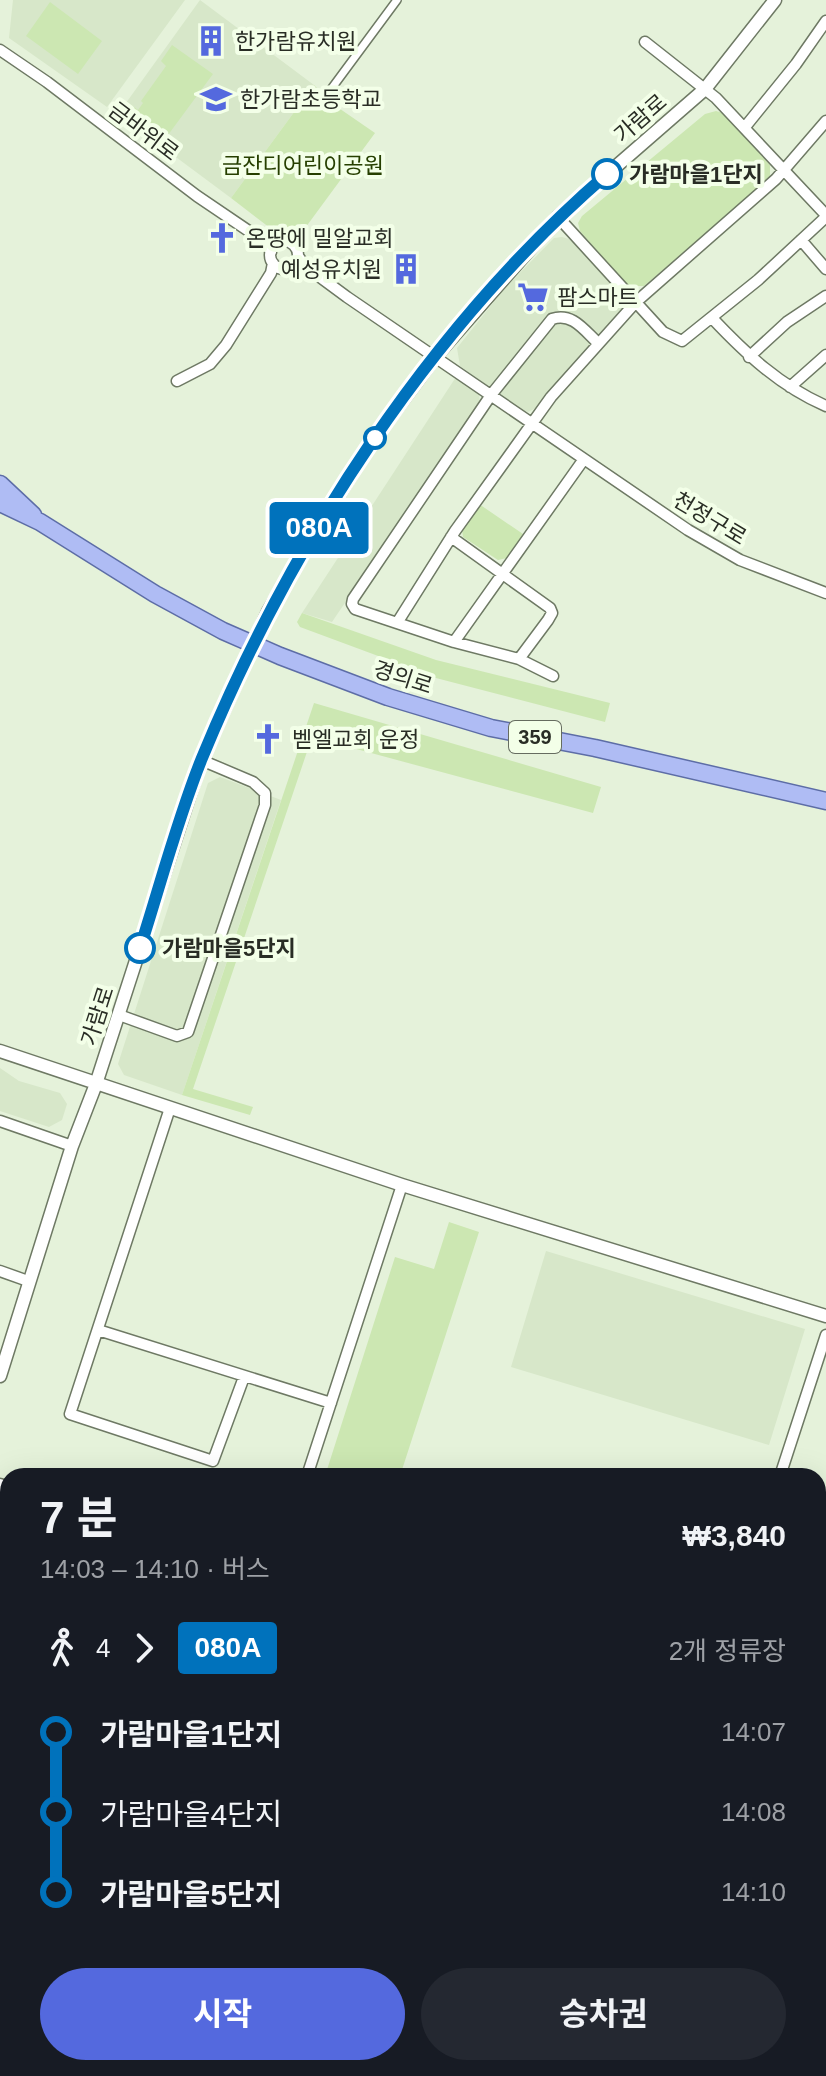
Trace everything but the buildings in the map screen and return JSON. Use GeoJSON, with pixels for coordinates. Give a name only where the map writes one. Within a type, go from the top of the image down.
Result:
{"type":"FeatureCollection","features":[{"type":"Feature","properties":{"kind":"main road"},"geometry":{"type":"LineString","coordinates":[[0,484],[40,522]]}},
{"type":"Feature","properties":{"kind":"main road","name":"경의로"},"geometry":{"type":"LineString","coordinates":[[0,503],[40,522],[155,594],[252,644],[388,697],[491,728],[595,748],[826,801]]}},
{"type":"Feature","properties":{"kind":"main road"},"geometry":{"type":"LineString","coordinates":[[0,514],[40,522]]}},
{"type":"Feature","properties":{"kind":"street"},"geometry":{"type":"LineString","coordinates":[[326,96],[397,0]]}},
{"type":"Feature","properties":{"kind":"street","name":"가람로"},"geometry":{"type":"LineString","coordinates":[[0,1376],[72,1146],[96,1084],[201,760],[268,612],[367,448],[435,357],[558,217],[705,89],[775,0]]}},
{"type":"Feature","properties":{"kind":"street"},"geometry":{"type":"LineString","coordinates":[[745,127],[822,38],[826,21]]}},
{"type":"Feature","properties":{"kind":"street"},"geometry":{"type":"LineString","coordinates":[[558,217],[663,332],[682,341],[826,216],[745,127],[705,89],[645,42]]}},
{"type":"Feature","properties":{"kind":"street","name":"금바위로"},"geometry":{"type":"LineString","coordinates":[[0,50],[47,82],[273,257],[284,241],[293,244],[296,260]]}},
{"type":"Feature","properties":{"kind":"street"},"geometry":{"type":"LineString","coordinates":[[397,623],[451,537],[530,424],[598,343],[636,302],[783,170],[826,121]]}},
{"type":"Feature","properties":{"kind":"street"},"geometry":{"type":"LineString","coordinates":[[801,240],[826,269]]}},
{"type":"Feature","properties":{"kind":"street"},"geometry":{"type":"LineString","coordinates":[[177,381],[210,364],[226,345],[273,257],[296,260],[435,357]]}},
{"type":"Feature","properties":{"kind":"street"},"geometry":{"type":"LineString","coordinates":[[749,357],[787,322],[826,296]]}},
{"type":"Feature","properties":{"kind":"street"},"geometry":{"type":"LineString","coordinates":[[553,676],[519,659],[454,642],[355,609],[352,604],[491,395],[556,317],[572,319],[598,343]]}},
{"type":"Feature","properties":{"kind":"street"},"geometry":{"type":"LineString","coordinates":[[712,318],[749,357],[790,387],[826,406]]}},
{"type":"Feature","properties":{"kind":"street"},"geometry":{"type":"LineString","coordinates":[[790,387],[826,355]]}},
{"type":"Feature","properties":{"kind":"street","name":"천정구로"},"geometry":{"type":"LineString","coordinates":[[435,357],[712,546],[766,571],[826,593]]}},
{"type":"Feature","properties":{"kind":"street"},"geometry":{"type":"LineString","coordinates":[[454,642],[584,459]]}},
{"type":"Feature","properties":{"kind":"street"},"geometry":{"type":"LineString","coordinates":[[451,537],[550,608],[552,613],[519,659]]}},
{"type":"Feature","properties":{"kind":"street"},"geometry":{"type":"LineString","coordinates":[[119,1015],[177,1036],[188,1032],[265,805],[265,793],[257,784],[201,760]]}},
{"type":"Feature","properties":{"kind":"street"},"geometry":{"type":"LineString","coordinates":[[0,1051],[402,1185],[826,1316]]}},
{"type":"Feature","properties":{"kind":"street"},"geometry":{"type":"LineString","coordinates":[[170,1108],[70,1414],[213,1461],[244,1377]]}},
{"type":"Feature","properties":{"kind":"street"},"geometry":{"type":"LineString","coordinates":[[0,1121],[72,1146]]}},
{"type":"Feature","properties":{"kind":"street"},"geometry":{"type":"LineString","coordinates":[[310,1468],[402,1185]]}},
{"type":"Feature","properties":{"kind":"street"},"geometry":{"type":"LineString","coordinates":[[0,1271],[28,1281]]}},
{"type":"Feature","properties":{"kind":"street"},"geometry":{"type":"LineString","coordinates":[[98,1330],[331,1403]]}},
{"type":"Feature","properties":{"kind":"street"},"geometry":{"type":"LineString","coordinates":[[783,1468],[826,1335]]}},
{"type":"Feature","properties":{"kind":"shaded area"},"geometry":{"type":"Polygon","coordinates":[[[13,0],[185,0],[107,107],[9,38],[13,0]]]}},
{"type":"Feature","properties":{"kind":"shaded area","name":"한가람초등학교"},"geometry":{"type":"Polygon","coordinates":[[[200,0],[314,85],[231,198],[118,114],[200,0]]]}},
{"type":"Feature","properties":{"kind":"shaded area"},"geometry":{"type":"Polygon","coordinates":[[[554,238],[569,239],[623,293],[625,299],[623,307],[536,408],[528,412],[460,366],[457,348],[505,288],[554,238]]]}},
{"type":"Feature","properties":{"kind":"shaded area"},"geometry":{"type":"Polygon","coordinates":[[[456,377],[479,394],[480,403],[332,622],[302,613],[456,377]]]}},
{"type":"Feature","properties":{"kind":"shaded area"},"geometry":{"type":"Polygon","coordinates":[[[220,777],[281,800],[182,1095],[124,1075],[118,1064],[208,783],[220,777]]]}},
{"type":"Feature","properties":{"kind":"shaded area"},"geometry":{"type":"Polygon","coordinates":[[[0,1068],[19,1081],[60,1093],[67,1104],[62,1120],[49,1127],[0,1111],[0,1068]]]}},
{"type":"Feature","properties":{"kind":"shaded area"},"geometry":{"type":"Polygon","coordinates":[[[546,1251],[805,1329],[769,1445],[511,1367],[546,1251]]]}},
{"type":"Feature","properties":{"kind":"green space"},"geometry":{"type":"Polygon","coordinates":[[[50,2],[102,41],[78,74],[26,36],[50,2]]]}},
{"type":"Feature","properties":{"kind":"green space"},"geometry":{"type":"Polygon","coordinates":[[[172,45],[213,74],[168,135],[148,121],[142,129],[123,115],[130,104],[138,110],[143,103],[141,101],[166,66],[161,61],[172,45]]]}},
{"type":"Feature","properties":{"kind":"green space","name":"금잔디어린이공원"},"geometry":{"type":"Polygon","coordinates":[[[314,85],[330,102],[375,133],[300,235],[274,231],[231,198],[314,85]]]}},
{"type":"Feature","properties":{"kind":"green space"},"geometry":{"type":"Polygon","coordinates":[[[723,113],[770,165],[770,178],[644,286],[628,286],[580,231],[578,223],[582,216],[705,114],[723,113]]]}},
{"type":"Feature","properties":{"kind":"green space"},"geometry":{"type":"Polygon","coordinates":[[[479,504],[523,534],[507,558],[498,560],[463,537],[462,530],[479,504]]]}},
{"type":"Feature","properties":{"kind":"green space"},"geometry":{"type":"Polygon","coordinates":[[[302,613],[436,660],[610,703],[605,722],[409,671],[389,660],[300,627],[297,622],[302,613]]]}},
{"type":"Feature","properties":{"kind":"green space"},"geometry":{"type":"Polygon","coordinates":[[[314,703],[601,787],[593,813],[312,737],[193,1089],[253,1107],[250,1115],[182,1095],[314,703]]]}},
{"type":"Feature","properties":{"kind":"green space"},"geometry":{"type":"Polygon","coordinates":[[[449,1222],[479,1232],[403,1468],[328,1468],[395,1257],[434,1269],[449,1222]]]}},
{"type":"Feature","properties":{"kind":"bus line","name":"080A"},"geometry":{"type":"LineString","coordinates":[[140,948],[201,760],[268,612],[367,448],[435,357],[558,217],[607,174]]}},
{"type":"Feature","properties":{"kind":"place","name":"한가람유치원"},"geometry":{"type":"Point","coordinates":[211,41]}},
{"type":"Feature","properties":{"kind":"place","name":"한가람초등학교"},"geometry":{"type":"Point","coordinates":[216,99]}},
{"type":"Feature","properties":{"kind":"place","name":"가람마을1단지"},"geometry":{"type":"Point","coordinates":[607,174]}},
{"type":"Feature","properties":{"kind":"place","name":"온땅에 밀알교회"},"geometry":{"type":"Point","coordinates":[222,238]}},
{"type":"Feature","properties":{"kind":"place","name":"예성유치원"},"geometry":{"type":"Point","coordinates":[406,269]}},
{"type":"Feature","properties":{"kind":"place","name":"팜스마트"},"geometry":{"type":"Point","coordinates":[533,297]}},
{"type":"Feature","properties":{"kind":"place","name":"벧엘교회 운정"},"geometry":{"type":"Point","coordinates":[268,739]}},
{"type":"Feature","properties":{"kind":"place","name":"가람마을5단지"},"geometry":{"type":"Point","coordinates":[140,948]}}]}
